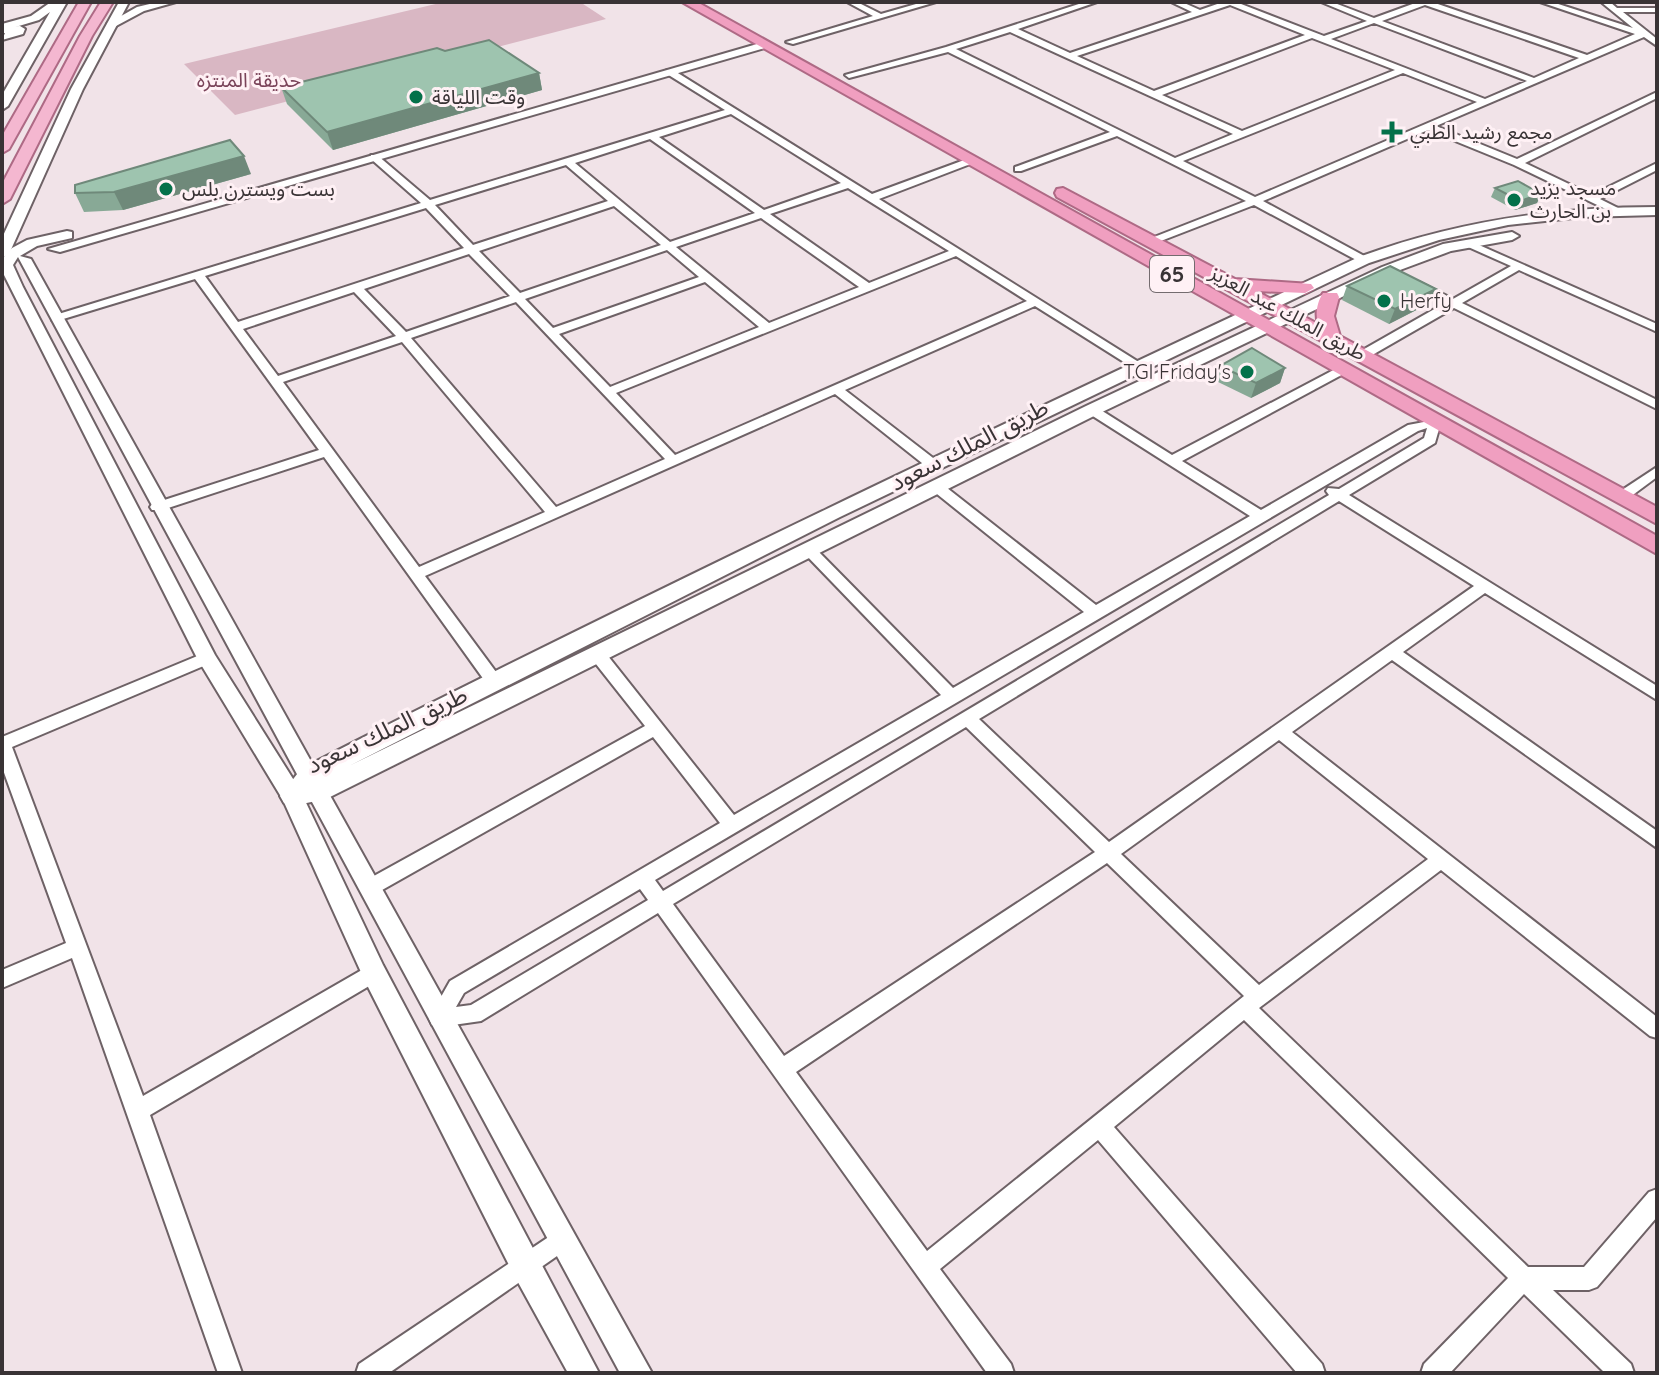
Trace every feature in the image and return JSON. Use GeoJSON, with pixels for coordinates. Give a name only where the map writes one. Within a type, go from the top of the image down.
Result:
{"type":"FeatureCollection","features":[{"type":"Feature","properties":{"kind":"highway","name":"طريق الملك عبد العزيز"},"geometry":{"type":"LineString","coordinates":[[688,2],[1657,546]]}},
{"type":"Feature","properties":{"kind":"highway","name":"طريق الملك عبد العزيز"},"geometry":{"type":"LineString","coordinates":[[717,2],[1657,517]]}},
{"type":"Feature","properties":{"kind":"highway"},"geometry":{"type":"LineString","coordinates":[[1222,279],[1281,289],[1305,288]]}},
{"type":"Feature","properties":{"kind":"highway"},"geometry":{"type":"LineString","coordinates":[[1330,297],[1325,316],[1331,339]]}},
{"type":"Feature","properties":{"kind":"main road"},"geometry":{"type":"LineString","coordinates":[[2,29],[35,18],[60,2]]}},
{"type":"Feature","properties":{"kind":"main road"},"geometry":{"type":"LineString","coordinates":[[2,106],[60,2]]}},
{"type":"Feature","properties":{"kind":"main road"},"geometry":{"type":"LineString","coordinates":[[2,149],[85,2]]}},
{"type":"Feature","properties":{"kind":"main road"},"geometry":{"type":"LineString","coordinates":[[2,199],[86,36],[107,2]]}},
{"type":"Feature","properties":{"kind":"main road"},"geometry":{"type":"LineString","coordinates":[[2,218],[124,2]]}},
{"type":"Feature","properties":{"kind":"main road"},"geometry":{"type":"LineString","coordinates":[[2,39],[30,39],[34,51]]}},
{"type":"Feature","properties":{"kind":"main road"},"geometry":{"type":"LineString","coordinates":[[8,261],[19,217],[90,65]]}},
{"type":"Feature","properties":{"kind":"main road","name":"طريق الملك سعود"},"geometry":{"type":"LineString","coordinates":[[292,796],[493,680],[932,464],[1364,260],[1417,239],[1472,227],[1568,215],[1657,211]]}},
{"type":"Feature","properties":{"kind":"main road","name":"طريق الملك سعود"},"geometry":{"type":"LineString","coordinates":[[314,784],[598,655],[1092,410],[1387,270],[1448,247],[1561,229],[1657,222]]}},
{"type":"Feature","properties":{"kind":"street"},"geometry":{"type":"LineString","coordinates":[[112,24],[141,9],[171,2]]}},
{"type":"Feature","properties":{"kind":"street"},"geometry":{"type":"LineString","coordinates":[[851,2],[880,17]]}},
{"type":"Feature","properties":{"kind":"street"},"geometry":{"type":"LineString","coordinates":[[790,42],[932,2]]}},
{"type":"Feature","properties":{"kind":"street"},"geometry":{"type":"LineString","coordinates":[[1068,2],[1078,6]]}},
{"type":"Feature","properties":{"kind":"street"},"geometry":{"type":"LineString","coordinates":[[849,75],[949,49],[1093,2]]}},
{"type":"Feature","properties":{"kind":"street"},"geometry":{"type":"LineString","coordinates":[[1175,2],[1200,13]]}},
{"type":"Feature","properties":{"kind":"street"},"geometry":{"type":"LineString","coordinates":[[1072,55],[1230,2],[1309,36],[1324,39],[1487,103]]}},
{"type":"Feature","properties":{"kind":"street"},"geometry":{"type":"LineString","coordinates":[[1325,2],[1533,80]]}},
{"type":"Feature","properties":{"kind":"street"},"geometry":{"type":"LineString","coordinates":[[1324,39],[1429,2],[1584,57]]}},
{"type":"Feature","properties":{"kind":"street"},"geometry":{"type":"LineString","coordinates":[[1545,2],[1643,34]]}},
{"type":"Feature","properties":{"kind":"street"},"geometry":{"type":"LineString","coordinates":[[1605,2],[1657,42]]}},
{"type":"Feature","properties":{"kind":"street"},"geometry":{"type":"LineString","coordinates":[[1614,10],[1657,10]]}},
{"type":"Feature","properties":{"kind":"street"},"geometry":{"type":"LineString","coordinates":[[1626,20],[1657,20]]}},
{"type":"Feature","properties":{"kind":"street"},"geometry":{"type":"LineString","coordinates":[[2,29],[20,29],[2,39]]}},
{"type":"Feature","properties":{"kind":"street"},"geometry":{"type":"LineString","coordinates":[[1011,29],[1240,134]]}},
{"type":"Feature","properties":{"kind":"street"},"geometry":{"type":"LineString","coordinates":[[1153,241],[1487,103],[1584,57],[1643,34]]}},
{"type":"Feature","properties":{"kind":"street"},"geometry":{"type":"LineString","coordinates":[[1155,94],[1309,36]]}},
{"type":"Feature","properties":{"kind":"street"},"geometry":{"type":"LineString","coordinates":[[8,261],[670,72],[759,42]]}},
{"type":"Feature","properties":{"kind":"street"},"geometry":{"type":"LineString","coordinates":[[8,261],[18,250],[67,235],[759,42]]}},
{"type":"Feature","properties":{"kind":"street"},"geometry":{"type":"LineString","coordinates":[[949,49],[1255,201],[1364,260]]}},
{"type":"Feature","properties":{"kind":"street"},"geometry":{"type":"LineString","coordinates":[[1175,161],[1401,71]]}},
{"type":"Feature","properties":{"kind":"street"},"geometry":{"type":"LineString","coordinates":[[670,72],[1139,366]]}},
{"type":"Feature","properties":{"kind":"street"},"geometry":{"type":"LineString","coordinates":[[1517,163],[1657,95]]}},
{"type":"Feature","properties":{"kind":"street"},"geometry":{"type":"LineString","coordinates":[[56,318],[733,111]]}},
{"type":"Feature","properties":{"kind":"street"},"geometry":{"type":"LineString","coordinates":[[1430,127],[1517,163],[1618,212]]}},
{"type":"Feature","properties":{"kind":"street"},"geometry":{"type":"LineString","coordinates":[[1018,169],[1117,133]]}},
{"type":"Feature","properties":{"kind":"street"},"geometry":{"type":"LineString","coordinates":[[652,136],[868,288]]}},
{"type":"Feature","properties":{"kind":"street"},"geometry":{"type":"LineString","coordinates":[[374,157],[428,204],[674,461]]}},
{"type":"Feature","properties":{"kind":"street"},"geometry":{"type":"LineString","coordinates":[[871,198],[970,161]]}},
{"type":"Feature","properties":{"kind":"street"},"geometry":{"type":"LineString","coordinates":[[568,162],[767,328]]}},
{"type":"Feature","properties":{"kind":"street"},"geometry":{"type":"LineString","coordinates":[[1590,200],[1653,171]]}},
{"type":"Feature","properties":{"kind":"street"},"geometry":{"type":"LineString","coordinates":[[275,381],[849,184]]}},
{"type":"Feature","properties":{"kind":"street"},"geometry":{"type":"LineString","coordinates":[[236,327],[615,202]]}},
{"type":"Feature","properties":{"kind":"street"},"geometry":{"type":"LineString","coordinates":[[19,217],[26,229],[39,235],[67,235]]}},
{"type":"Feature","properties":{"kind":"street"},"geometry":{"type":"LineString","coordinates":[[1470,244],[1653,323]]}},
{"type":"Feature","properties":{"kind":"street"},"geometry":{"type":"LineString","coordinates":[[608,392],[957,252]]}},
{"type":"Feature","properties":{"kind":"street"},"geometry":{"type":"LineString","coordinates":[[8,261],[21,297],[207,658],[292,796],[374,973],[524,1265],[584,1373]]}},
{"type":"Feature","properties":{"kind":"street"},"geometry":{"type":"LineString","coordinates":[[8,261],[56,318],[157,507],[314,784],[439,1018],[637,1373]]}},
{"type":"Feature","properties":{"kind":"street"},"geometry":{"type":"LineString","coordinates":[[1363,355],[1519,266]]}},
{"type":"Feature","properties":{"kind":"street"},"geometry":{"type":"LineString","coordinates":[[1387,270],[1657,405]]}},
{"type":"Feature","properties":{"kind":"street"},"geometry":{"type":"LineString","coordinates":[[198,275],[493,680]]}},
{"type":"Feature","properties":{"kind":"street"},"geometry":{"type":"LineString","coordinates":[[551,333],[707,278]]}},
{"type":"Feature","properties":{"kind":"street"},"geometry":{"type":"LineString","coordinates":[[357,288],[404,337],[554,513]]}},
{"type":"Feature","properties":{"kind":"street"},"geometry":{"type":"LineString","coordinates":[[2,296],[21,297]]}},
{"type":"Feature","properties":{"kind":"street"},"geometry":{"type":"LineString","coordinates":[[416,574],[1036,301]]}},
{"type":"Feature","properties":{"kind":"street"},"geometry":{"type":"LineString","coordinates":[[1173,460],[1343,369]]}},
{"type":"Feature","properties":{"kind":"street"},"geometry":{"type":"LineString","coordinates":[[836,389],[932,464]]}},
{"type":"Feature","properties":{"kind":"street"},"geometry":{"type":"LineString","coordinates":[[1092,410],[1260,516]]}},
{"type":"Feature","properties":{"kind":"street"},"geometry":{"type":"LineString","coordinates":[[439,1018],[457,987],[1260,516],[1413,428],[1435,422]]}},
{"type":"Feature","properties":{"kind":"street"},"geometry":{"type":"LineString","coordinates":[[439,1018],[474,1014],[660,903],[1430,440],[1435,422]]}},
{"type":"Feature","properties":{"kind":"street"},"geometry":{"type":"LineString","coordinates":[[157,507],[327,452]]}},
{"type":"Feature","properties":{"kind":"street"},"geometry":{"type":"LineString","coordinates":[[1621,497],[1657,471]]}},
{"type":"Feature","properties":{"kind":"street"},"geometry":{"type":"LineString","coordinates":[[1319,482],[1657,694]]}},
{"type":"Feature","properties":{"kind":"street"},"geometry":{"type":"LineString","coordinates":[[937,487],[1094,612]]}},
{"type":"Feature","properties":{"kind":"street"},"geometry":{"type":"LineString","coordinates":[[809,550],[953,698]]}},
{"type":"Feature","properties":{"kind":"street"},"geometry":{"type":"LineString","coordinates":[[781,1070],[1108,853],[1485,586]]}},
{"type":"Feature","properties":{"kind":"street"},"geometry":{"type":"LineString","coordinates":[[1392,652],[1657,841]]}},
{"type":"Feature","properties":{"kind":"street"},"geometry":{"type":"LineString","coordinates":[[598,655],[732,825]]}},
{"type":"Feature","properties":{"kind":"street"},"geometry":{"type":"LineString","coordinates":[[207,658],[2,744],[138,1110],[230,1373]]}},
{"type":"Feature","properties":{"kind":"street"},"geometry":{"type":"LineString","coordinates":[[967,717],[1108,853],[1524,1278],[1622,1373]]}},
{"type":"Feature","properties":{"kind":"street"},"geometry":{"type":"LineString","coordinates":[[369,888],[656,728]]}},
{"type":"Feature","properties":{"kind":"street"},"geometry":{"type":"LineString","coordinates":[[1279,731],[1657,1029]]}},
{"type":"Feature","properties":{"kind":"street"},"geometry":{"type":"LineString","coordinates":[[925,1267],[1252,1002],[1442,859]]}},
{"type":"Feature","properties":{"kind":"street"},"geometry":{"type":"LineString","coordinates":[[643,878],[1002,1373]]}},
{"type":"Feature","properties":{"kind":"street"},"geometry":{"type":"LineString","coordinates":[[2,979],[78,947]]}},
{"type":"Feature","properties":{"kind":"street"},"geometry":{"type":"LineString","coordinates":[[138,1110],[374,973]]}},
{"type":"Feature","properties":{"kind":"street"},"geometry":{"type":"LineString","coordinates":[[1099,1125],[1313,1373]]}},
{"type":"Feature","properties":{"kind":"street"},"geometry":{"type":"LineString","coordinates":[[1433,1373],[1524,1278],[1589,1279],[1657,1200]]}},
{"type":"Feature","properties":{"kind":"street"},"geometry":{"type":"LineString","coordinates":[[368,1373],[562,1239]]}},
{"type":"Feature","properties":{"kind":"green space","name":"حديقة المنتزه"},"geometry":{"type":"Polygon","coordinates":[[[444,2],[580,2],[606,19],[235,115],[184,64],[444,2]]]}},
{"type":"Feature","properties":{"kind":"building","name":"وقت اللياقة"},"geometry":{"type":"Polygon","coordinates":[[[489,40],[539,73],[327,132],[281,87],[437,48],[445,51],[489,40]]]}},
{"type":"Feature","properties":{"kind":"building"},"geometry":{"type":"Polygon","coordinates":[[[230,140],[244,156],[114,192],[75,193],[75,185],[230,140]]]}},
{"type":"Feature","properties":{"kind":"building"},"geometry":{"type":"Polygon","coordinates":[[[1518,181],[1541,194],[1520,201],[1495,188],[1518,181]]]}},
{"type":"Feature","properties":{"kind":"building"},"geometry":{"type":"Polygon","coordinates":[[[1390,266],[1436,289],[1395,309],[1347,286],[1390,266]]]}},
{"type":"Feature","properties":{"kind":"building"},"geometry":{"type":"Polygon","coordinates":[[[1252,348],[1285,368],[1256,383],[1220,366],[1252,348]]]}},
{"type":"Feature","properties":{"kind":"place","name":"وقت اللياقة"},"geometry":{"type":"Point","coordinates":[416,97]}},
{"type":"Feature","properties":{"kind":"place","name":"مجمع رشيد الطبي"},"geometry":{"type":"Point","coordinates":[1392,132]}},
{"type":"Feature","properties":{"kind":"place","name":"بست ويسترن بلس"},"geometry":{"type":"Point","coordinates":[166,189]}},
{"type":"Feature","properties":{"kind":"place","name":"مسجد يزيد بن الحارث"},"geometry":{"type":"Point","coordinates":[1514,200]}},
{"type":"Feature","properties":{"kind":"place","name":"Herfy"},"geometry":{"type":"Point","coordinates":[1384,301]}},
{"type":"Feature","properties":{"kind":"place","name":"TGI Friday's"},"geometry":{"type":"Point","coordinates":[1247,372]}}]}
